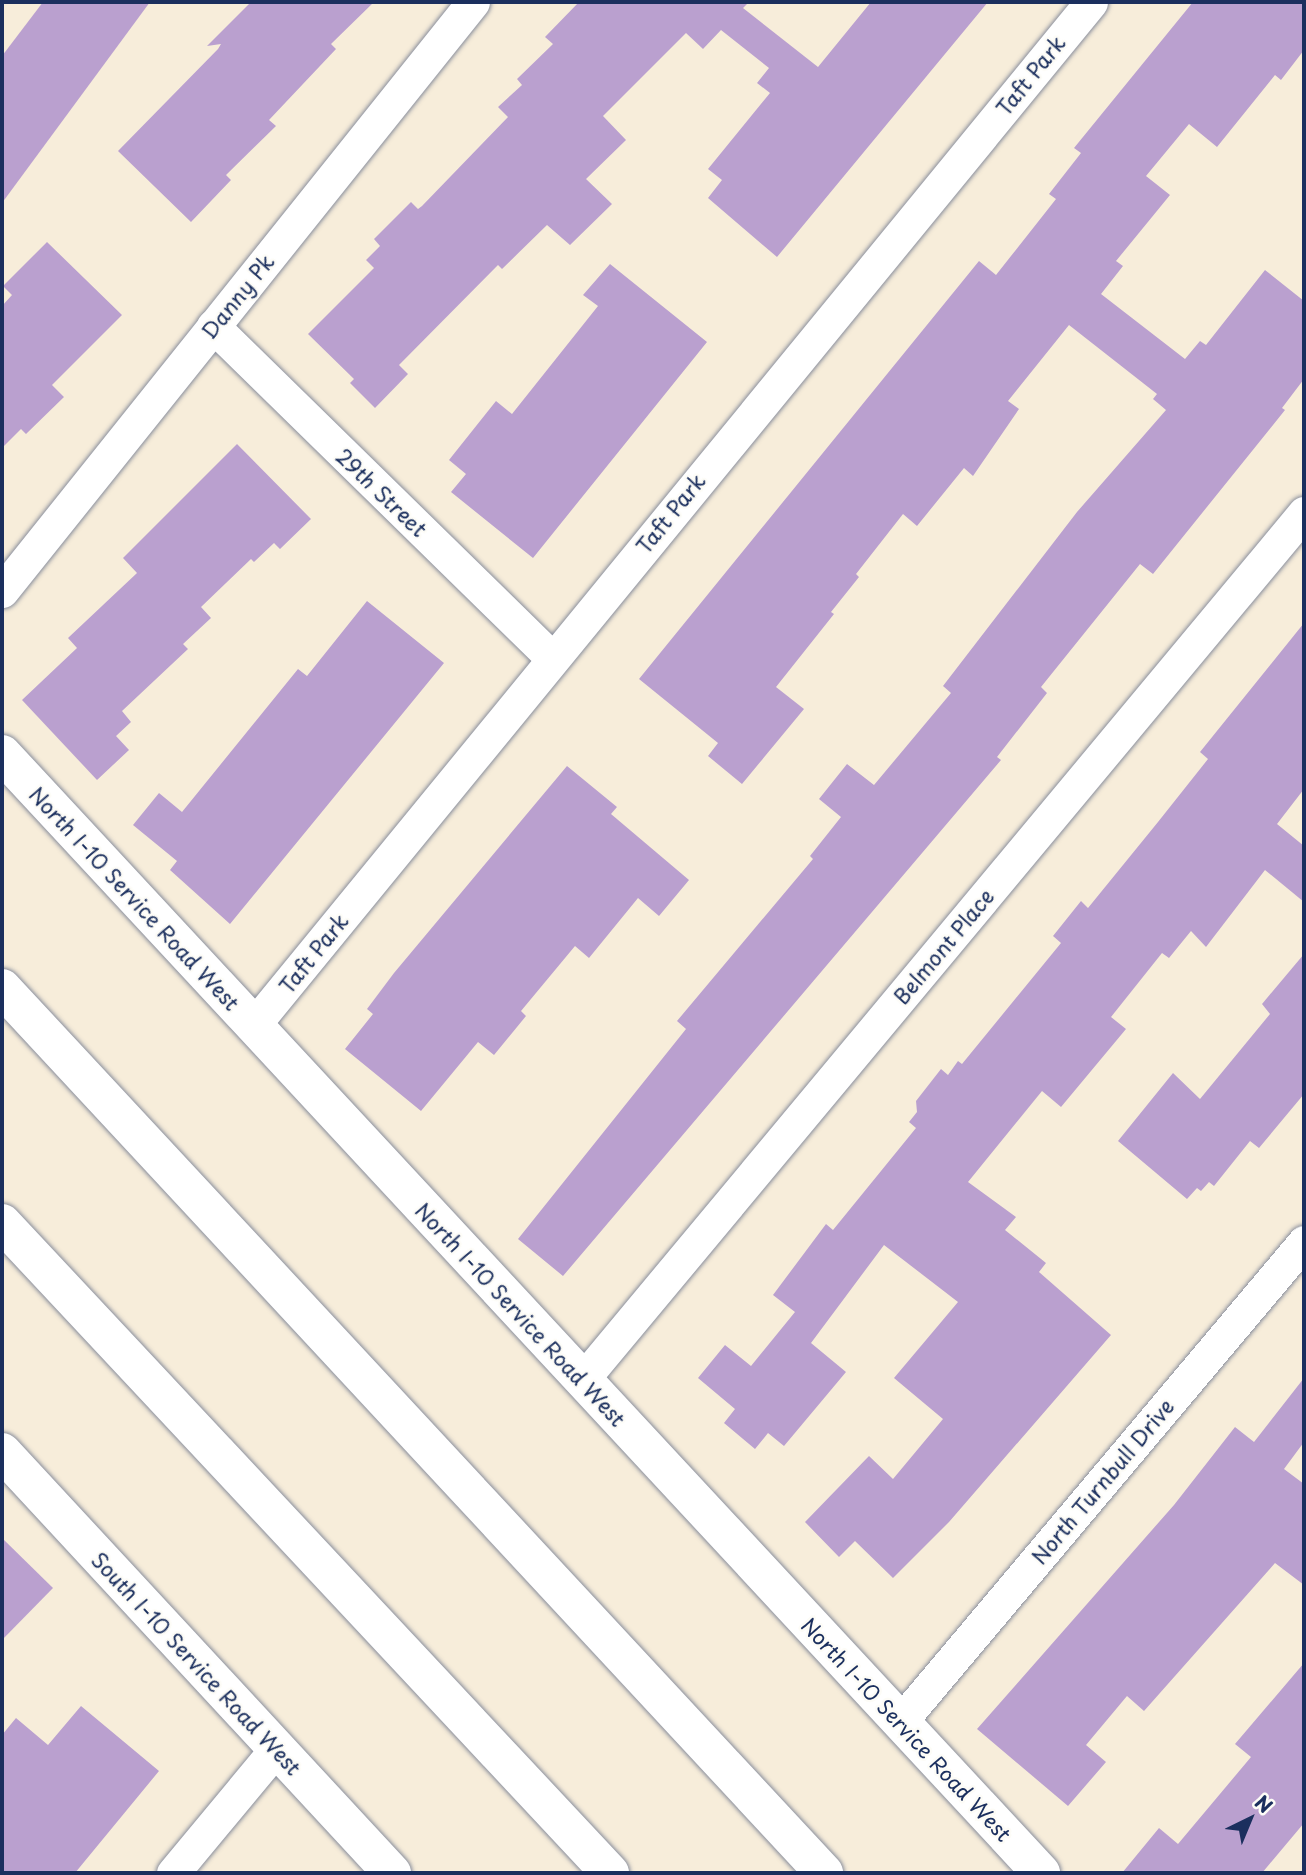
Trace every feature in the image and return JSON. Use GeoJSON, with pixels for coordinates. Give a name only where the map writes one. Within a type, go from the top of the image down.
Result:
{"type":"FeatureCollection","features":[{"type":"Feature","properties":{"kind":"main road","name":"North I-10 Service Road West"},"geometry":{"type":"LineString","coordinates":[[2,754],[1041,1873]]}},
{"type":"Feature","properties":{"kind":"main road"},"geometry":{"type":"LineString","coordinates":[[2,988],[824,1873]]}},
{"type":"Feature","properties":{"kind":"main road"},"geometry":{"type":"LineString","coordinates":[[2,1223],[610,1873]]}},
{"type":"Feature","properties":{"kind":"main road","name":"South I-10 Service Road West"},"geometry":{"type":"LineString","coordinates":[[2,1452],[392,1873]]}},
{"type":"Feature","properties":{"kind":"street","name":"Danny Pk"},"geometry":{"type":"LineString","coordinates":[[2,591],[473,2]]}},
{"type":"Feature","properties":{"kind":"street","name":"Taft Park"},"geometry":{"type":"LineString","coordinates":[[253,1026],[551,657],[1091,2]]}},
{"type":"Feature","properties":{"kind":"street","name":"29th Street"},"geometry":{"type":"LineString","coordinates":[[213,326],[551,657]]}},
{"type":"Feature","properties":{"kind":"street","name":"Belmont Place"},"geometry":{"type":"LineString","coordinates":[[583,1379],[1304,513]]}},
{"type":"Feature","properties":{"kind":"street","name":"North Turnbull Drive"},"geometry":{"type":"LineString","coordinates":[[901,1721],[1304,1242]]}},
{"type":"Feature","properties":{"kind":"street"},"geometry":{"type":"LineString","coordinates":[[173,1873],[276,1749]]}},
{"type":"Feature","properties":{"kind":"building"},"geometry":{"type":"Polygon","coordinates":[[[43,2],[150,2],[2,203],[2,56],[43,2]]]}},
{"type":"Feature","properties":{"kind":"building"},"geometry":{"type":"Polygon","coordinates":[[[251,2],[374,2],[331,44],[336,49],[269,120],[276,126],[226,175],[231,180],[191,222],[118,151],[218,49],[221,44],[207,46],[251,2]]]}},
{"type":"Feature","properties":{"kind":"building"},"geometry":{"type":"Polygon","coordinates":[[[579,2],[749,2],[743,8],[818,67],[871,2],[988,2],[777,257],[708,198],[722,180],[708,169],[770,93],[757,83],[769,68],[721,30],[703,49],[686,33],[603,116],[626,140],[586,179],[612,204],[570,245],[547,225],[502,269],[498,265],[399,365],[408,374],[375,408],[350,383],[354,379],[308,334],[374,268],[366,260],[380,246],[374,239],[411,202],[418,209],[422,206],[508,117],[498,107],[522,85],[517,79],[553,44],[545,37],[579,2]]]}},
{"type":"Feature","properties":{"kind":"building"},"geometry":{"type":"Polygon","coordinates":[[[1193,2],[1304,2],[1304,50],[1281,80],[1275,75],[1217,147],[1189,124],[1146,176],[1170,195],[1116,261],[1123,266],[1101,294],[1185,359],[1200,341],[1206,345],[1265,270],[1304,301],[1304,379],[1282,408],[1285,410],[1153,574],[1140,564],[1041,687],[1047,693],[997,757],[1001,760],[563,1276],[518,1239],[686,1029],[677,1021],[813,859],[810,856],[841,817],[819,799],[847,764],[874,785],[951,693],[943,686],[1077,512],[1166,410],[1153,399],[1157,394],[1069,325],[1008,401],[1019,409],[973,476],[964,468],[917,526],[903,514],[856,574],[859,577],[831,612],[834,614],[776,687],[804,709],[742,784],[708,756],[718,743],[639,679],[979,261],[996,275],[1056,199],[1049,194],[1081,153],[1074,148],[1193,2]]]}},
{"type":"Feature","properties":{"kind":"building"},"geometry":{"type":"Polygon","coordinates":[[[47,242],[122,315],[52,385],[64,397],[26,434],[21,429],[2,448],[2,306],[12,295],[3,286],[47,242]]]}},
{"type":"Feature","properties":{"kind":"building"},"geometry":{"type":"Polygon","coordinates":[[[610,264],[707,342],[533,558],[451,492],[466,474],[449,460],[496,401],[512,414],[598,306],[583,295],[610,264]]]}},
{"type":"Feature","properties":{"kind":"building"},"geometry":{"type":"Polygon","coordinates":[[[237,444],[311,519],[280,549],[274,543],[254,562],[251,559],[201,607],[211,618],[183,644],[188,649],[122,711],[131,722],[116,736],[129,750],[97,780],[22,700],[77,648],[68,638],[137,573],[123,558],[237,444]]]}},
{"type":"Feature","properties":{"kind":"building"},"geometry":{"type":"Polygon","coordinates":[[[367,601],[444,663],[230,924],[170,870],[177,861],[133,825],[159,793],[182,812],[298,669],[307,676],[367,601]]]}},
{"type":"Feature","properties":{"kind":"building"},"geometry":{"type":"Polygon","coordinates":[[[1304,623],[1304,789],[1277,824],[1304,846],[1304,902],[1265,870],[1206,947],[1191,931],[1169,958],[1162,953],[1111,1017],[1126,1029],[1061,1107],[1042,1091],[968,1182],[1016,1217],[1005,1230],[1046,1263],[1039,1272],[1111,1335],[949,1522],[893,1578],[855,1541],[839,1557],[805,1522],[869,1456],[893,1479],[943,1419],[894,1378],[958,1302],[884,1245],[811,1343],[846,1372],[784,1446],[768,1433],[755,1449],[724,1423],[735,1409],[698,1378],[725,1345],[751,1366],[795,1312],[773,1295],[826,1224],[833,1230],[916,1128],[909,1122],[917,1112],[916,1101],[941,1069],[948,1075],[958,1061],[962,1064],[1061,943],[1053,936],[1081,901],[1088,908],[1158,822],[1208,759],[1200,752],[1304,623]]]}},
{"type":"Feature","properties":{"kind":"building"},"geometry":{"type":"Polygon","coordinates":[[[567,766],[617,807],[611,814],[689,880],[659,916],[638,898],[589,958],[575,946],[521,1011],[526,1016],[494,1055],[478,1042],[421,1111],[345,1049],[373,1014],[367,1009],[394,973],[567,766]]]}},
{"type":"Feature","properties":{"kind":"building"},"geometry":{"type":"Polygon","coordinates":[[[1304,954],[1304,1094],[1259,1148],[1250,1141],[1214,1186],[1209,1182],[1201,1191],[1197,1188],[1187,1199],[1118,1141],[1173,1073],[1200,1099],[1270,1014],[1262,1004],[1304,954]]]}},
{"type":"Feature","properties":{"kind":"building"},"geometry":{"type":"Polygon","coordinates":[[[1304,1378],[1304,1442],[1284,1469],[1304,1484],[1304,1585],[1275,1563],[1144,1711],[1127,1696],[1086,1745],[1106,1762],[1068,1806],[977,1729],[1174,1505],[1235,1427],[1254,1442],[1304,1378]]]}},
{"type":"Feature","properties":{"kind":"building"},"geometry":{"type":"Polygon","coordinates":[[[2,1538],[53,1588],[2,1640],[2,1538]]]}},
{"type":"Feature","properties":{"kind":"building"},"geometry":{"type":"Polygon","coordinates":[[[1304,1663],[1304,1823],[1262,1873],[1122,1873],[1159,1828],[1178,1844],[1251,1757],[1235,1744],[1304,1663]]]}},
{"type":"Feature","properties":{"kind":"building"},"geometry":{"type":"Polygon","coordinates":[[[81,1706],[159,1771],[75,1873],[2,1873],[2,1735],[16,1718],[48,1745],[81,1706]]]}}]}
